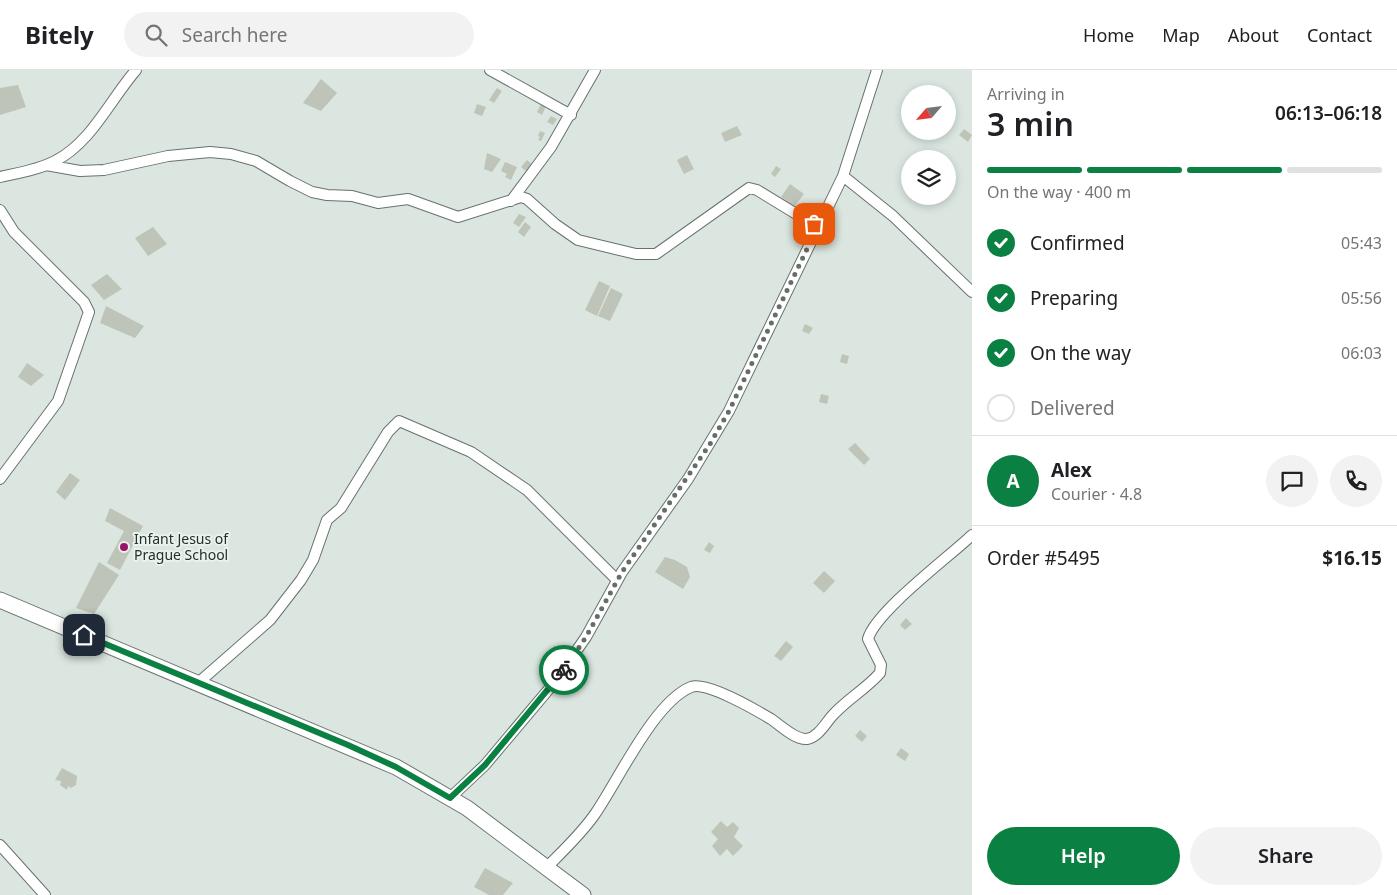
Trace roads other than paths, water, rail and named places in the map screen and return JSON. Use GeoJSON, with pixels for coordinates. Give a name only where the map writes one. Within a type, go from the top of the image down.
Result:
{"type":"FeatureCollection","features":[{"type":"Feature","properties":{"kind":"street"},"geometry":{"type":"LineString","coordinates":[[0,177],[46,165],[57,160],[86,136],[136,70]]}},
{"type":"Feature","properties":{"kind":"street"},"geometry":{"type":"LineString","coordinates":[[490,70],[571,114]]}},
{"type":"Feature","properties":{"kind":"street"},"geometry":{"type":"LineString","coordinates":[[509,203],[533,173],[571,114],[595,70]]}},
{"type":"Feature","properties":{"kind":"street"},"geometry":{"type":"LineString","coordinates":[[450,798],[485,765],[554,683],[586,637],[617,580],[688,479],[729,411],[843,176],[877,70]]}},
{"type":"Feature","properties":{"kind":"street"},"geometry":{"type":"LineString","coordinates":[[46,165],[80,171],[104,170],[168,156],[210,152],[231,154],[256,161],[312,192],[352,196],[378,203],[408,199],[452,216],[465,215],[494,204],[509,203],[520,197],[527,198],[555,224],[578,240],[648,256],[656,254],[749,188],[758,190],[812,223],[821,220]]}},
{"type":"Feature","properties":{"kind":"street"},"geometry":{"type":"LineString","coordinates":[[843,176],[893,216],[972,292]]}},
{"type":"Feature","properties":{"kind":"street"},"geometry":{"type":"LineString","coordinates":[[0,210],[14,232],[84,302],[89,312],[58,401],[0,480]]}},
{"type":"Feature","properties":{"kind":"street"},"geometry":{"type":"LineString","coordinates":[[198,682],[226,661],[270,620],[301,580],[311,565],[328,520],[340,508],[388,432],[399,421],[471,452],[527,490],[617,580]]}},
{"type":"Feature","properties":{"kind":"street"},"geometry":{"type":"LineString","coordinates":[[547,867],[594,816],[633,750],[656,719],[673,700],[688,689],[699,686],[715,691],[770,718],[801,738],[812,737],[838,709],[880,673],[881,665],[868,639],[877,623],[896,602],[972,535]]}},
{"type":"Feature","properties":{"kind":"street"},"geometry":{"type":"LineString","coordinates":[[0,600],[388,763],[450,798],[490,824],[583,895]]}},
{"type":"Feature","properties":{"kind":"street"},"geometry":{"type":"LineString","coordinates":[[0,845],[45,895]]}},
{"type":"Feature","properties":{"kind":"place","name":"Infant Jesus of Prague School"},"geometry":{"type":"Point","coordinates":[124,547]}}]}
